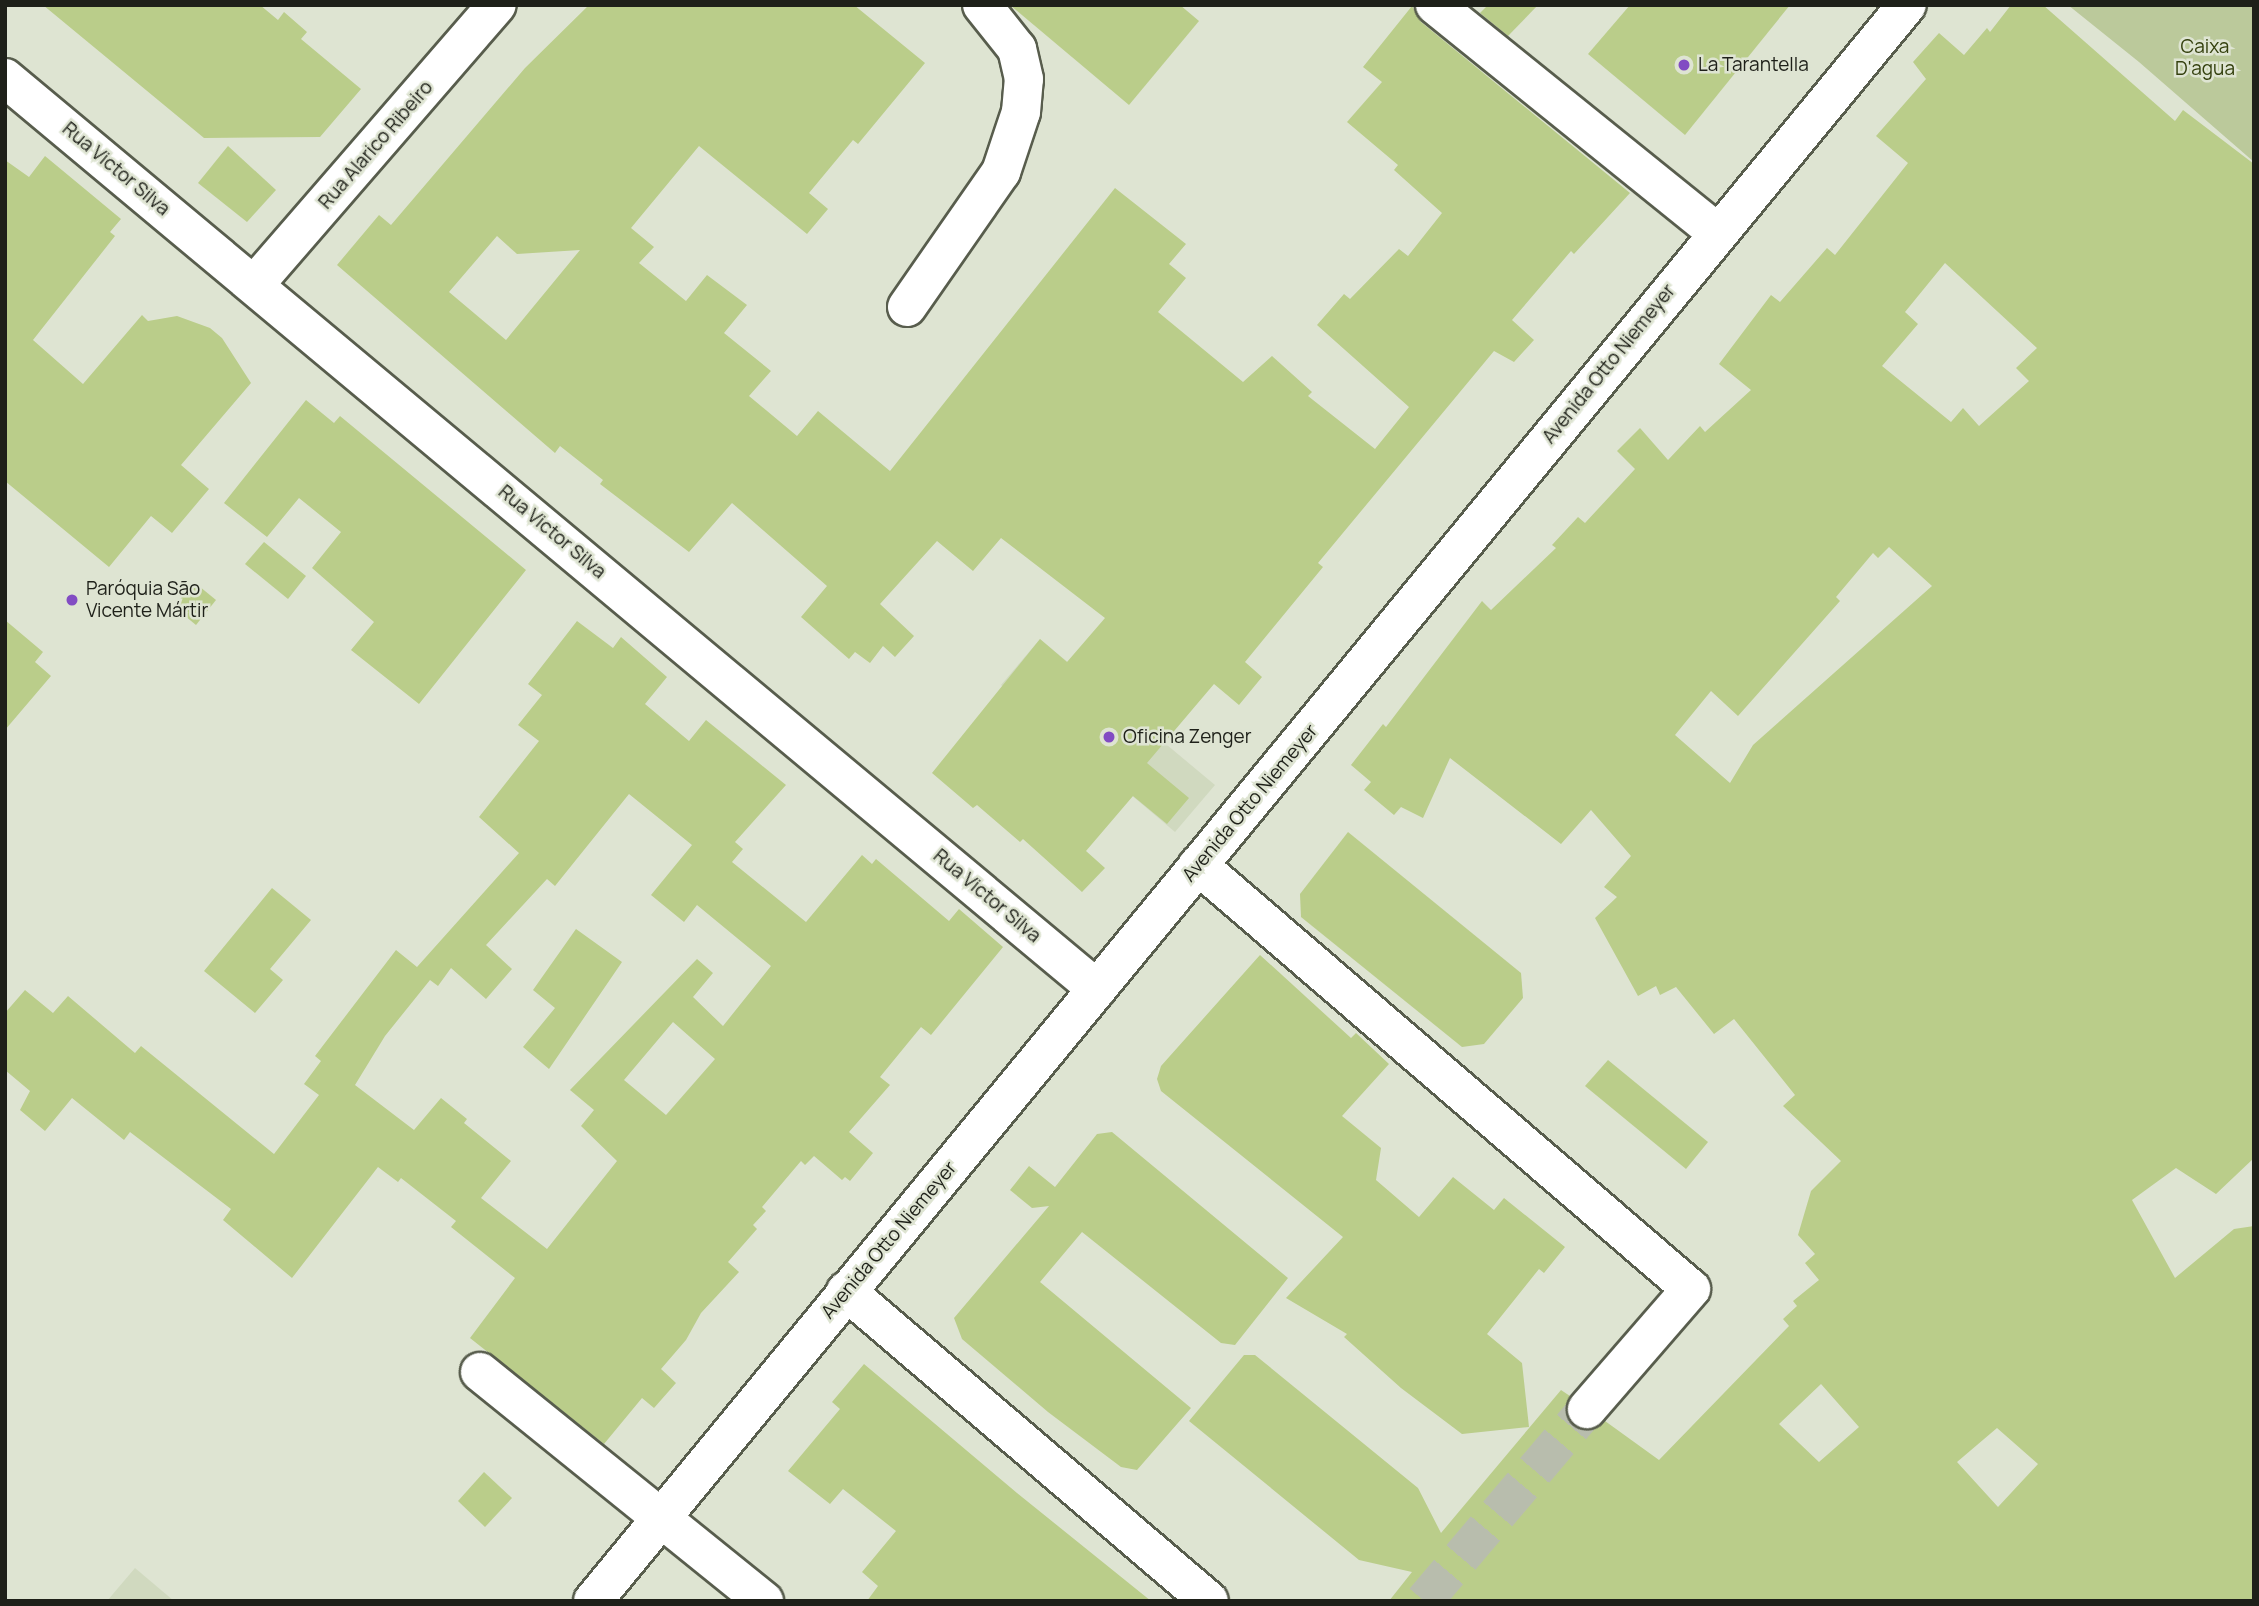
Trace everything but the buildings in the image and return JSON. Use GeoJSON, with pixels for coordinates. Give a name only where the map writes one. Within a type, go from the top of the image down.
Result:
{"type":"FeatureCollection","features":[{"type":"Feature","properties":{"kind":"street","name":"Rua Alarico Ribeiro"},"geometry":{"type":"LineString","coordinates":[[255,284],[497,5]]}},
{"type":"Feature","properties":{"kind":"street"},"geometry":{"type":"LineString","coordinates":[[907,307],[1001,172],[1021,111],[1024,79],[1017,50],[982,5]]}},
{"type":"Feature","properties":{"kind":"street"},"geometry":{"type":"LineString","coordinates":[[1435,5],[1716,232]]}},
{"type":"Feature","properties":{"kind":"street","name":"Avenida Otto Niemeyer"},"geometry":{"type":"LineString","coordinates":[[593,1601],[1716,232],[1907,5]]}},
{"type":"Feature","properties":{"kind":"street","name":"Rua Victor Silva"},"geometry":{"type":"LineString","coordinates":[[5,78],[1097,989]]}},
{"type":"Feature","properties":{"kind":"street"},"geometry":{"type":"LineString","coordinates":[[1198,865],[1691,1289],[1587,1409]]}},
{"type":"Feature","properties":{"kind":"street"},"geometry":{"type":"LineString","coordinates":[[846,1291],[1209,1601]]}},
{"type":"Feature","properties":{"kind":"street"},"geometry":{"type":"LineString","coordinates":[[480,1372],[662,1516],[723,1588],[764,1601]]}},
{"type":"Feature","properties":{"kind":"shaded area","name":"Oficina Zenger"},"geometry":{"type":"Polygon","coordinates":[[[1040,639],[1215,785],[1175,832],[1001,685],[1040,639]]]}},
{"type":"Feature","properties":{"kind":"shaded area"},"geometry":{"type":"Polygon","coordinates":[[[135,1568],[174,1601],[107,1601],[135,1568]]]}},
{"type":"Feature","properties":{"kind":"green space","name":"Caixa D'agua"},"geometry":{"type":"Polygon","coordinates":[[[2068,5],[2254,5],[2254,162],[2139,62],[2068,5]]]}},
{"type":"Feature","properties":{"kind":"tunnel"},"geometry":{"type":"LineString","coordinates":[[1424,1601],[1587,1409]]}},
{"type":"Feature","properties":{"kind":"place","name":"La Tarantella"},"geometry":{"type":"Point","coordinates":[1684,65]}},
{"type":"Feature","properties":{"kind":"place","name":"Paróquia São Vicente Mártir"},"geometry":{"type":"Point","coordinates":[72,600]}},
{"type":"Feature","properties":{"kind":"place","name":"Oficina Zenger"},"geometry":{"type":"Point","coordinates":[1109,737]}}]}
